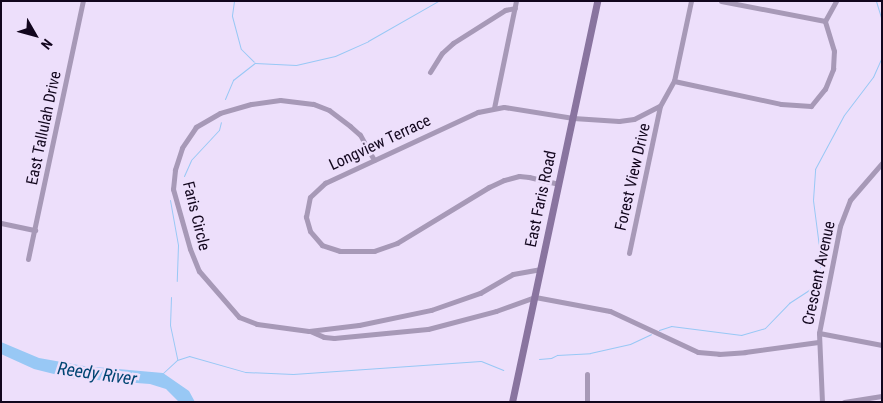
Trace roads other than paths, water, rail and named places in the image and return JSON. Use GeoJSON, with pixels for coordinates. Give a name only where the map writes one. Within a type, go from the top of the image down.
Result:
{"type":"FeatureCollection","features":[{"type":"Feature","properties":{"kind":"main road","name":"East Faris Road"},"geometry":{"type":"LineString","coordinates":[[512,402],[597,1]]}},
{"type":"Feature","properties":{"kind":"street","name":"East Tallulah Drive"},"geometry":{"type":"LineString","coordinates":[[28,259],[83,1]]}},
{"type":"Feature","properties":{"kind":"street"},"geometry":{"type":"LineString","coordinates":[[494,108],[516,1]]}},
{"type":"Feature","properties":{"kind":"street"},"geometry":{"type":"LineString","coordinates":[[660,106],[674,81],[690,1]]}},
{"type":"Feature","properties":{"kind":"street"},"geometry":{"type":"LineString","coordinates":[[722,1],[824,21]]}},
{"type":"Feature","properties":{"kind":"street"},"geometry":{"type":"LineString","coordinates":[[674,81],[781,104],[811,106],[825,89],[834,63],[834,51],[824,21],[836,1]]}},
{"type":"Feature","properties":{"kind":"street"},"geometry":{"type":"LineString","coordinates":[[430,72],[446,48],[504,10],[515,8]]}},
{"type":"Feature","properties":{"kind":"street","name":"Faris Circle"},"geometry":{"type":"LineString","coordinates":[[374,160],[360,135],[341,117],[324,107],[294,101],[251,104],[220,113],[196,127],[182,148],[175,170],[173,187],[186,238],[199,271],[233,312],[243,320],[257,324],[309,331],[359,325],[431,310],[474,295],[513,274],[540,269]]}},
{"type":"Feature","properties":{"kind":"street","name":"Longview Terrace"},"geometry":{"type":"LineString","coordinates":[[559,184],[519,176],[504,180],[382,250],[340,251],[322,245],[313,237],[307,226],[306,217],[310,196],[325,183],[465,117],[494,108],[532,110],[572,118],[630,120],[660,106]]}},
{"type":"Feature","properties":{"kind":"street","name":"Forest View Drive"},"geometry":{"type":"LineString","coordinates":[[629,253],[660,106]]}},
{"type":"Feature","properties":{"kind":"street","name":"Crescent Avenue"},"geometry":{"type":"LineString","coordinates":[[822,402],[819,333],[846,207],[857,191],[882,163]]}},
{"type":"Feature","properties":{"kind":"street"},"geometry":{"type":"LineString","coordinates":[[1,223],[35,230]]}},
{"type":"Feature","properties":{"kind":"street"},"geometry":{"type":"LineString","coordinates":[[535,297],[610,311],[698,352],[719,354],[745,352],[818,342]]}},
{"type":"Feature","properties":{"kind":"street","name":"Faris Circle"},"geometry":{"type":"LineString","coordinates":[[309,331],[316,335],[334,338],[428,329],[496,311],[535,297]]}},
{"type":"Feature","properties":{"kind":"street"},"geometry":{"type":"LineString","coordinates":[[819,333],[882,345]]}},
{"type":"Feature","properties":{"kind":"street"},"geometry":{"type":"LineString","coordinates":[[587,374],[587,402]]}},
{"type":"Feature","properties":{"kind":"street"},"geometry":{"type":"LineString","coordinates":[[844,402],[882,396]]}},
{"type":"Feature","properties":{"kind":"water","name":"Reedy River"},"geometry":{"type":"Polygon","coordinates":[[[1,342],[39,358],[84,366],[163,373],[189,391],[195,402],[179,402],[166,389],[150,384],[70,378],[34,369],[1,354],[1,342]]]}},
{"type":"Feature","properties":{"kind":"waterway"},"geometry":{"type":"LineString","coordinates":[[234,1],[232,16],[241,49],[254,62]]}},
{"type":"Feature","properties":{"kind":"waterway"},"geometry":{"type":"LineString","coordinates":[[225,99],[233,80],[255,63],[296,65],[335,56],[368,41],[438,1]]}},
{"type":"Feature","properties":{"kind":"waterway"},"geometry":{"type":"LineString","coordinates":[[876,1],[882,21]]}},
{"type":"Feature","properties":{"kind":"waterway"},"geometry":{"type":"LineString","coordinates":[[659,330],[671,326],[741,335],[765,328],[789,303],[817,285],[820,278],[820,254],[813,200],[815,169],[844,115],[873,77],[882,57]]}},
{"type":"Feature","properties":{"kind":"waterway"},"geometry":{"type":"LineString","coordinates":[[184,176],[191,160],[219,130],[221,122]]}},
{"type":"Feature","properties":{"kind":"waterway"},"geometry":{"type":"LineString","coordinates":[[170,200],[178,245],[177,281]]}},
{"type":"Feature","properties":{"kind":"waterway"},"geometry":{"type":"LineString","coordinates":[[171,297],[170,325],[177,359]]}},
{"type":"Feature","properties":{"kind":"waterway"},"geometry":{"type":"LineString","coordinates":[[539,359],[551,358],[557,355],[590,353],[630,344],[651,334]]}},
{"type":"Feature","properties":{"kind":"waterway"},"geometry":{"type":"LineString","coordinates":[[163,373],[177,360],[189,356],[245,372],[293,374],[481,361],[503,370]]}}]}
